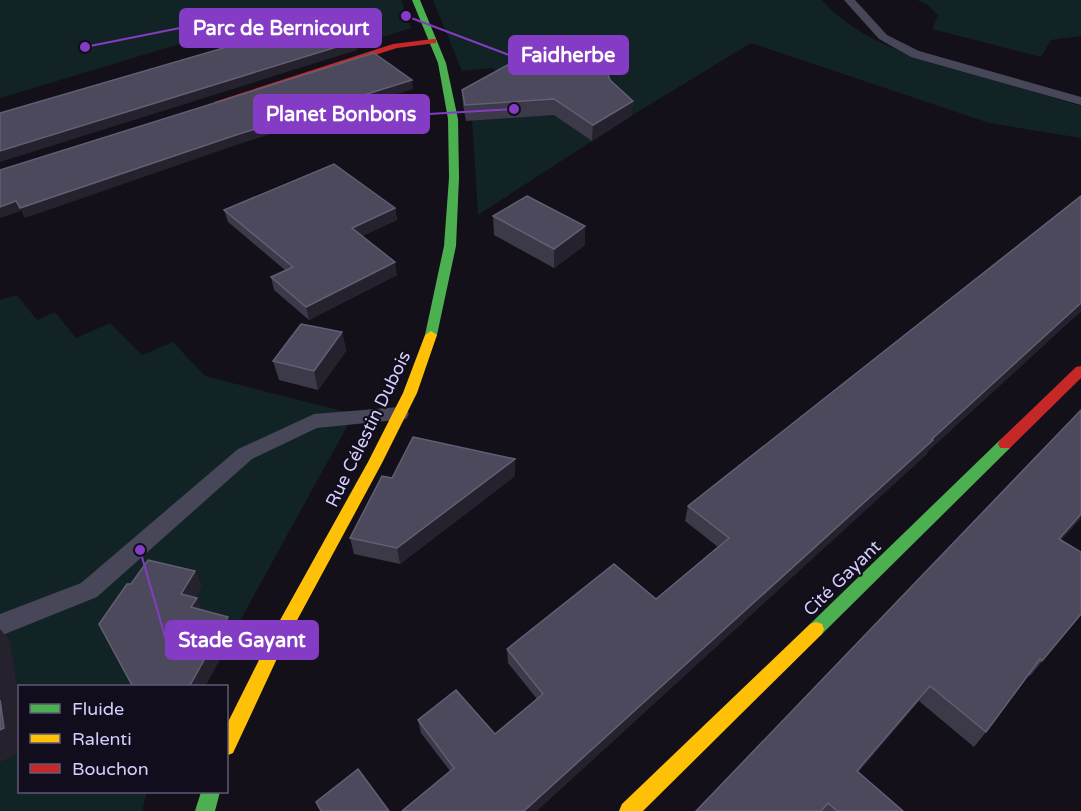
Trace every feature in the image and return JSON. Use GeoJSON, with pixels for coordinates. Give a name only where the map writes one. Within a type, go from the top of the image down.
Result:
{"type":"FeatureCollection","features":[{"type":"Feature","properties":{"kind":"street","name":"Rue Célestin Dubois"},"geometry":{"type":"LineString","coordinates":[[228,743],[275,645],[351,508],[399,414],[418,373],[434,327],[450,246],[453,119],[446,78],[434,41],[416,0]]}},
{"type":"Feature","properties":{"kind":"street"},"geometry":{"type":"LineString","coordinates":[[204,107],[396,46],[434,41]]}},
{"type":"Feature","properties":{"kind":"street","name":"Cité Gayant"},"geometry":{"type":"LineString","coordinates":[[629,811],[1081,370]]}},
{"type":"Feature","properties":{"kind":"street"},"geometry":{"type":"LineString","coordinates":[[205,811],[211,793]]}},
{"type":"Feature","properties":{"kind":"lane"},"geometry":{"type":"LineString","coordinates":[[849,0],[883,37],[915,54],[1081,101]]}},
{"type":"Feature","properties":{"kind":"lane"},"geometry":{"type":"LineString","coordinates":[[0,626],[89,591],[245,454],[314,421],[399,414]]}},
{"type":"Feature","properties":{"kind":"shaded area"},"geometry":{"type":"Polygon","coordinates":[[[0,0],[401,0],[411,28],[370,41],[320,8],[243,25],[0,98],[0,0]]]}},
{"type":"Feature","properties":{"kind":"shaded area"},"geometry":{"type":"Polygon","coordinates":[[[433,0],[822,0],[855,28],[893,48],[934,63],[1081,106],[1081,138],[989,123],[751,43],[631,116],[620,105],[570,125],[592,141],[478,215],[472,120],[559,114],[498,80],[494,68],[462,71],[433,0]]]}},
{"type":"Feature","properties":{"kind":"shaded area"},"geometry":{"type":"Polygon","coordinates":[[[917,0],[1081,0],[1081,36],[1051,40],[1041,57],[932,29],[938,15],[928,5],[917,0]]]}},
{"type":"Feature","properties":{"kind":"shaded area"},"geometry":{"type":"Polygon","coordinates":[[[17,295],[37,320],[55,312],[76,338],[110,323],[142,355],[173,342],[205,376],[354,414],[205,685],[18,685],[18,793],[147,793],[142,811],[0,811],[0,300],[17,295]]]}},
{"type":"Feature","properties":{"kind":"building"},"geometry":{"type":"Polygon","coordinates":[[[323,19],[356,41],[0,151],[0,113],[323,19]]]}},
{"type":"Feature","properties":{"kind":"building"},"geometry":{"type":"Polygon","coordinates":[[[553,40],[601,56],[610,80],[633,101],[593,125],[554,99],[465,105],[462,90],[553,40]]]}},
{"type":"Feature","properties":{"kind":"building"},"geometry":{"type":"Polygon","coordinates":[[[374,53],[412,80],[236,135],[20,208],[16,201],[0,207],[0,170],[374,53]]]}},
{"type":"Feature","properties":{"kind":"building"},"geometry":{"type":"Polygon","coordinates":[[[334,164],[395,208],[352,228],[395,262],[306,307],[271,277],[293,267],[224,210],[334,164]]]}},
{"type":"Feature","properties":{"kind":"building"},"geometry":{"type":"Polygon","coordinates":[[[527,196],[585,226],[554,249],[493,216],[527,196]]]}},
{"type":"Feature","properties":{"kind":"building"},"geometry":{"type":"Polygon","coordinates":[[[1081,196],[1081,303],[524,811],[402,811],[454,768],[418,720],[456,690],[495,734],[543,694],[507,649],[614,564],[656,599],[729,538],[688,506],[1081,196]]]}},
{"type":"Feature","properties":{"kind":"building"},"geometry":{"type":"Polygon","coordinates":[[[301,324],[342,332],[314,371],[273,361],[301,324]]]}},
{"type":"Feature","properties":{"kind":"building"},"geometry":{"type":"Polygon","coordinates":[[[1081,410],[1081,514],[1059,539],[1081,552],[1081,614],[1042,661],[1040,659],[986,732],[930,686],[857,771],[903,811],[837,811],[828,803],[821,811],[696,811],[1081,410]]]}},
{"type":"Feature","properties":{"kind":"building"},"geometry":{"type":"Polygon","coordinates":[[[413,437],[515,459],[397,548],[350,538],[382,476],[392,478],[413,437]]]}},
{"type":"Feature","properties":{"kind":"building"},"geometry":{"type":"Polygon","coordinates":[[[148,560],[195,571],[181,594],[197,598],[191,607],[228,617],[190,685],[132,685],[99,624],[127,584],[131,584],[148,560]]]}},
{"type":"Feature","properties":{"kind":"building"},"geometry":{"type":"Polygon","coordinates":[[[0,700],[4,728],[0,730],[0,700]]]}},
{"type":"Feature","properties":{"kind":"building"},"geometry":{"type":"Polygon","coordinates":[[[358,769],[389,811],[321,811],[316,802],[358,769]]]}},
{"type":"Feature","properties":{"kind":"traffic: fast"},"geometry":{"type":"LineString","coordinates":[[416,0],[442,63],[453,119],[454,178],[450,246],[431,335]]}},
{"type":"Feature","properties":{"kind":"traffic: fast"},"geometry":{"type":"LineString","coordinates":[[816,629],[1005,444]]}},
{"type":"Feature","properties":{"kind":"traffic: fast"},"geometry":{"type":"LineString","coordinates":[[205,811],[211,793]]}},
{"type":"Feature","properties":{"kind":"traffic: slow"},"geometry":{"type":"LineString","coordinates":[[228,743],[275,645],[375,463],[410,393],[431,335]]}},
{"type":"Feature","properties":{"kind":"traffic: slow"},"geometry":{"type":"LineString","coordinates":[[629,811],[816,629]]}},
{"type":"Feature","properties":{"kind":"traffic: jam"},"geometry":{"type":"LineString","coordinates":[[219,102],[396,46],[433,41]]}},
{"type":"Feature","properties":{"kind":"traffic: jam"},"geometry":{"type":"LineString","coordinates":[[1005,444],[1081,370]]}},
{"type":"Feature","properties":{"kind":"place","name":"Faidherbe"},"geometry":{"type":"Point","coordinates":[406,16]}},
{"type":"Feature","properties":{"kind":"place","name":"Parc de Bernicourt"},"geometry":{"type":"Point","coordinates":[85,47]}},
{"type":"Feature","properties":{"kind":"place","name":"Planet Bonbons"},"geometry":{"type":"Point","coordinates":[514,109]}},
{"type":"Feature","properties":{"kind":"place","name":"Stade Gayant"},"geometry":{"type":"Point","coordinates":[140,550]}}]}
